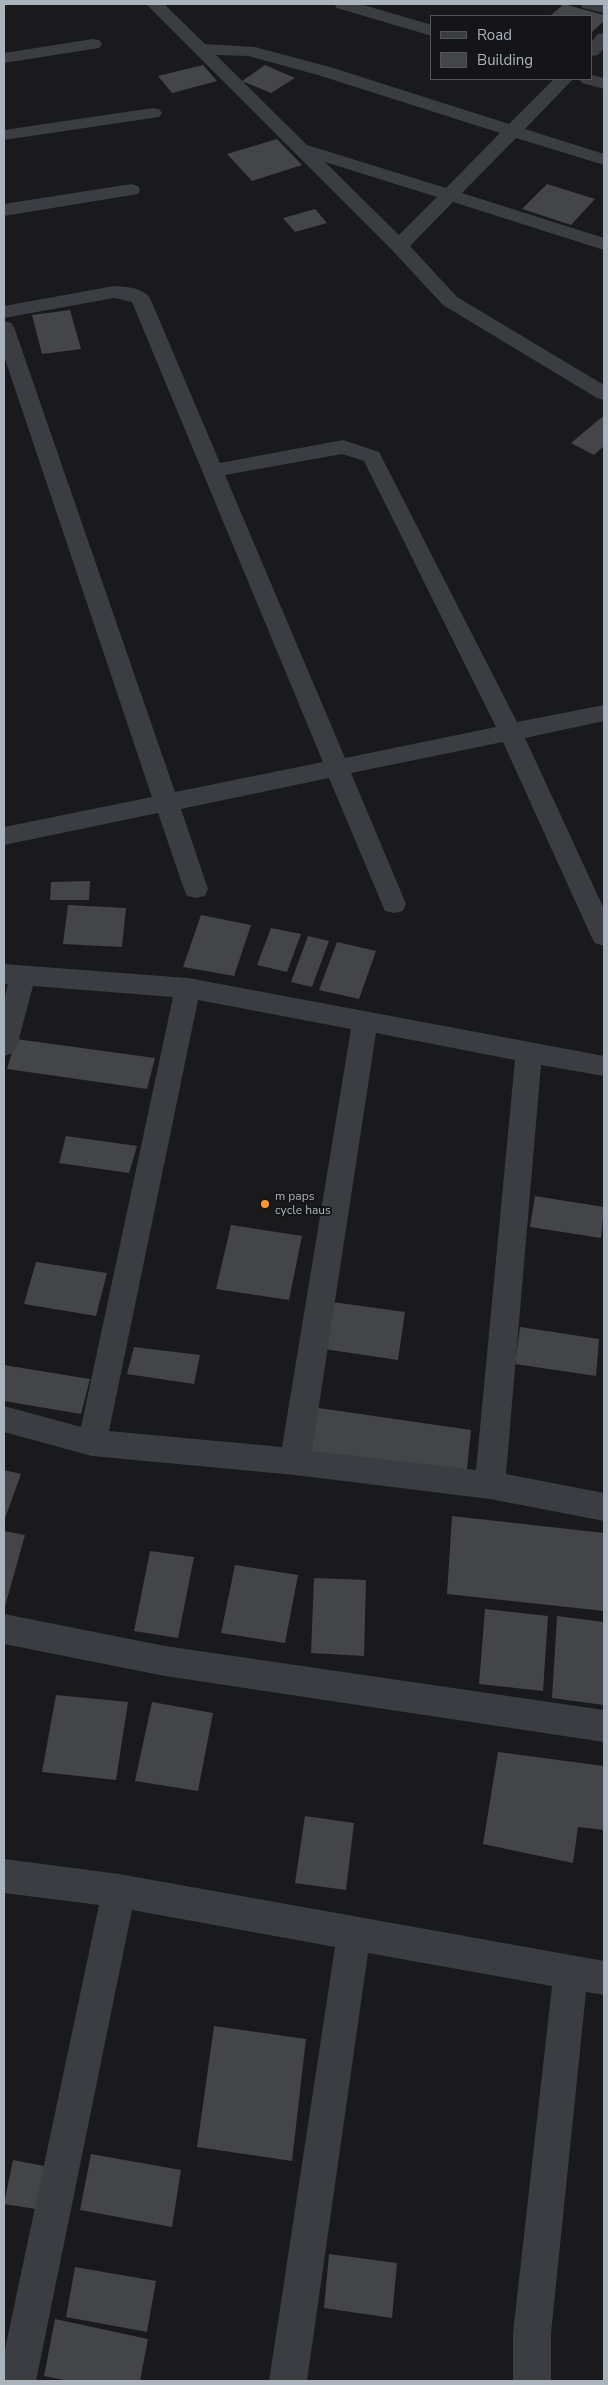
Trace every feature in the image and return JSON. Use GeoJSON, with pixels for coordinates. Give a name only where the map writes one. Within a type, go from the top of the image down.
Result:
{"type":"FeatureCollection","features":[{"type":"Feature","properties":{"kind":"street"},"geometry":{"type":"LineString","coordinates":[[155,4],[399,246],[450,300],[600,386]]}},
{"type":"Feature","properties":{"kind":"street"},"geometry":{"type":"LineString","coordinates":[[343,4],[430,30]]}},
{"type":"Feature","properties":{"kind":"street"},"geometry":{"type":"LineString","coordinates":[[589,4],[604,8]]}},
{"type":"Feature","properties":{"kind":"street"},"geometry":{"type":"LineString","coordinates":[[593,49],[604,38]]}},
{"type":"Feature","properties":{"kind":"street"},"geometry":{"type":"LineString","coordinates":[[4,58],[92,44]]}},
{"type":"Feature","properties":{"kind":"street"},"geometry":{"type":"LineString","coordinates":[[200,48],[249,51],[324,71],[604,160]]}},
{"type":"Feature","properties":{"kind":"street"},"geometry":{"type":"LineString","coordinates":[[399,246],[563,80]]}},
{"type":"Feature","properties":{"kind":"street"},"geometry":{"type":"LineString","coordinates":[[591,80],[604,84]]}},
{"type":"Feature","properties":{"kind":"street"},"geometry":{"type":"LineString","coordinates":[[4,135],[154,113]]}},
{"type":"Feature","properties":{"kind":"street"},"geometry":{"type":"LineString","coordinates":[[299,148],[604,244]]}},
{"type":"Feature","properties":{"kind":"street"},"geometry":{"type":"LineString","coordinates":[[4,210],[131,190]]}},
{"type":"Feature","properties":{"kind":"street"},"geometry":{"type":"LineString","coordinates":[[4,312],[114,292],[129,293],[140,298],[394,904]]}},
{"type":"Feature","properties":{"kind":"street"},"geometry":{"type":"LineString","coordinates":[[4,327],[165,803],[196,889]]}},
{"type":"Feature","properties":{"kind":"street"},"geometry":{"type":"LineString","coordinates":[[212,471],[344,447],[372,457],[511,733],[604,936]]}},
{"type":"Feature","properties":{"kind":"street"},"geometry":{"type":"LineString","coordinates":[[4,836],[604,713]]}},
{"type":"Feature","properties":{"kind":"street"},"geometry":{"type":"LineString","coordinates":[[4,1046],[14,974],[188,988],[604,1066]]}},
{"type":"Feature","properties":{"kind":"street"},"geometry":{"type":"LineString","coordinates":[[92,1443],[188,988]]}},
{"type":"Feature","properties":{"kind":"street"},"geometry":{"type":"LineString","coordinates":[[294,1462],[365,1020]]}},
{"type":"Feature","properties":{"kind":"street"},"geometry":{"type":"LineString","coordinates":[[490,1485],[529,1053]]}},
{"type":"Feature","properties":{"kind":"street"},"geometry":{"type":"LineString","coordinates":[[4,1419],[92,1443],[294,1462],[490,1485],[604,1507]]}},
{"type":"Feature","properties":{"kind":"street"},"geometry":{"type":"LineString","coordinates":[[4,1629],[165,1661],[604,1726]]}},
{"type":"Feature","properties":{"kind":"street"},"geometry":{"type":"LineString","coordinates":[[4,1876],[119,1891],[588,1975],[532,2333],[532,2381]]}},
{"type":"Feature","properties":{"kind":"street"},"geometry":{"type":"LineString","coordinates":[[17,2381],[119,1891]]}},
{"type":"Feature","properties":{"kind":"street"},"geometry":{"type":"LineString","coordinates":[[288,2381],[354,1932]]}},
{"type":"Feature","properties":{"kind":"building"},"geometry":{"type":"Polygon","coordinates":[[[564,4],[604,15],[604,21],[593,31],[593,15],[551,15],[564,4]]]}},
{"type":"Feature","properties":{"kind":"building"},"geometry":{"type":"Polygon","coordinates":[[[203,65],[217,81],[172,93],[158,76],[203,65]]]}},
{"type":"Feature","properties":{"kind":"building"},"geometry":{"type":"Polygon","coordinates":[[[265,65],[295,78],[271,93],[242,81],[265,65]]]}},
{"type":"Feature","properties":{"kind":"building"},"geometry":{"type":"Polygon","coordinates":[[[277,139],[302,165],[252,181],[227,154],[277,139]]]}},
{"type":"Feature","properties":{"kind":"building"},"geometry":{"type":"Polygon","coordinates":[[[547,184],[595,199],[571,225],[522,209],[547,184]]]}},
{"type":"Feature","properties":{"kind":"building"},"geometry":{"type":"Polygon","coordinates":[[[315,209],[327,223],[295,232],[283,218],[315,209]]]}},
{"type":"Feature","properties":{"kind":"building"},"geometry":{"type":"Polygon","coordinates":[[[70,310],[81,349],[42,354],[32,315],[70,310]]]}},
{"type":"Feature","properties":{"kind":"building"},"geometry":{"type":"Polygon","coordinates":[[[602,417],[604,418],[604,446],[594,455],[571,443],[602,417]]]}},
{"type":"Feature","properties":{"kind":"building"},"geometry":{"type":"Polygon","coordinates":[[[90,881],[89,900],[50,900],[51,882],[90,881]]]}},
{"type":"Feature","properties":{"kind":"building"},"geometry":{"type":"Polygon","coordinates":[[[68,905],[126,908],[122,947],[63,944],[68,905]]]}},
{"type":"Feature","properties":{"kind":"building"},"geometry":{"type":"Polygon","coordinates":[[[201,915],[251,925],[234,976],[183,967],[201,915]]]}},
{"type":"Feature","properties":{"kind":"building"},"geometry":{"type":"Polygon","coordinates":[[[271,928],[301,934],[287,972],[257,965],[271,928]]]}},
{"type":"Feature","properties":{"kind":"building"},"geometry":{"type":"Polygon","coordinates":[[[308,936],[329,941],[312,987],[291,982],[308,936]]]}},
{"type":"Feature","properties":{"kind":"building"},"geometry":{"type":"Polygon","coordinates":[[[337,942],[376,951],[359,999],[319,990],[337,942]]]}},
{"type":"Feature","properties":{"kind":"building"},"geometry":{"type":"Polygon","coordinates":[[[16,1039],[155,1058],[147,1089],[7,1069],[16,1039]]]}},
{"type":"Feature","properties":{"kind":"building"},"geometry":{"type":"Polygon","coordinates":[[[66,1136],[137,1146],[129,1173],[59,1163],[66,1136]]]}},
{"type":"Feature","properties":{"kind":"building"},"geometry":{"type":"Polygon","coordinates":[[[535,1196],[604,1207],[601,1238],[530,1227],[535,1196]]]}},
{"type":"Feature","properties":{"kind":"building"},"geometry":{"type":"Polygon","coordinates":[[[231,1225],[302,1236],[289,1300],[216,1289],[231,1225]]]}},
{"type":"Feature","properties":{"kind":"building"},"geometry":{"type":"Polygon","coordinates":[[[36,1262],[107,1273],[96,1316],[24,1304],[36,1262]]]}},
{"type":"Feature","properties":{"kind":"building"},"geometry":{"type":"Polygon","coordinates":[[[325,1301],[405,1312],[398,1360],[317,1348],[325,1301]]]}},
{"type":"Feature","properties":{"kind":"building"},"geometry":{"type":"Polygon","coordinates":[[[520,1327],[599,1339],[596,1376],[515,1364],[520,1327]]]}},
{"type":"Feature","properties":{"kind":"building"},"geometry":{"type":"Polygon","coordinates":[[[134,1347],[200,1355],[194,1384],[127,1374],[134,1347]]]}},
{"type":"Feature","properties":{"kind":"building"},"geometry":{"type":"Polygon","coordinates":[[[4,1365],[90,1379],[81,1414],[4,1401],[4,1365]]]}},
{"type":"Feature","properties":{"kind":"building"},"geometry":{"type":"Polygon","coordinates":[[[312,1407],[471,1430],[466,1478],[303,1454],[312,1407]]]}},
{"type":"Feature","properties":{"kind":"building"},"geometry":{"type":"Polygon","coordinates":[[[4,1470],[21,1474],[4,1521],[4,1470]]]}},
{"type":"Feature","properties":{"kind":"building"},"geometry":{"type":"Polygon","coordinates":[[[452,1516],[604,1533],[604,1611],[447,1594],[452,1516]]]}},
{"type":"Feature","properties":{"kind":"building"},"geometry":{"type":"Polygon","coordinates":[[[4,1531],[25,1535],[4,1610],[4,1531]]]}},
{"type":"Feature","properties":{"kind":"building"},"geometry":{"type":"Polygon","coordinates":[[[150,1551],[194,1557],[178,1638],[134,1631],[150,1551]]]}},
{"type":"Feature","properties":{"kind":"building"},"geometry":{"type":"Polygon","coordinates":[[[235,1565],[298,1575],[285,1643],[221,1633],[235,1565]]]}},
{"type":"Feature","properties":{"kind":"building"},"geometry":{"type":"Polygon","coordinates":[[[314,1578],[366,1580],[364,1656],[311,1653],[314,1578]]]}},
{"type":"Feature","properties":{"kind":"building"},"geometry":{"type":"Polygon","coordinates":[[[485,1609],[548,1616],[543,1691],[479,1684],[485,1609]]]}},
{"type":"Feature","properties":{"kind":"building"},"geometry":{"type":"Polygon","coordinates":[[[557,1616],[604,1622],[604,1705],[552,1698],[557,1616]]]}},
{"type":"Feature","properties":{"kind":"building"},"geometry":{"type":"Polygon","coordinates":[[[56,1695],[128,1702],[116,1780],[42,1772],[56,1695]]]}},
{"type":"Feature","properties":{"kind":"building"},"geometry":{"type":"Polygon","coordinates":[[[152,1702],[213,1713],[198,1791],[135,1781],[152,1702]]]}},
{"type":"Feature","properties":{"kind":"building"},"geometry":{"type":"Polygon","coordinates":[[[498,1752],[604,1766],[604,1830],[578,1827],[573,1863],[483,1844],[498,1752]]]}},
{"type":"Feature","properties":{"kind":"building"},"geometry":{"type":"Polygon","coordinates":[[[305,1816],[354,1823],[346,1890],[295,1883],[305,1816]]]}},
{"type":"Feature","properties":{"kind":"building"},"geometry":{"type":"Polygon","coordinates":[[[214,2026],[306,2039],[292,2161],[197,2147],[214,2026]]]}},
{"type":"Feature","properties":{"kind":"building"},"geometry":{"type":"Polygon","coordinates":[[[91,2154],[181,2170],[172,2227],[80,2210],[91,2154]]]}},
{"type":"Feature","properties":{"kind":"building"},"geometry":{"type":"Polygon","coordinates":[[[13,2160],[49,2167],[42,2210],[4,2204],[13,2160]]]}},
{"type":"Feature","properties":{"kind":"building"},"geometry":{"type":"Polygon","coordinates":[[[329,2254],[397,2263],[392,2318],[324,2308],[329,2254]]]}},
{"type":"Feature","properties":{"kind":"building"},"geometry":{"type":"Polygon","coordinates":[[[75,2267],[156,2281],[147,2332],[66,2317],[75,2267]]]}},
{"type":"Feature","properties":{"kind":"building"},"geometry":{"type":"Polygon","coordinates":[[[55,2319],[148,2339],[140,2381],[69,2381],[44,2376],[55,2319]]]}},
{"type":"Feature","properties":{"kind":"place","name":"m paps cycle haus"},"geometry":{"type":"Point","coordinates":[265,1204]}}]}
